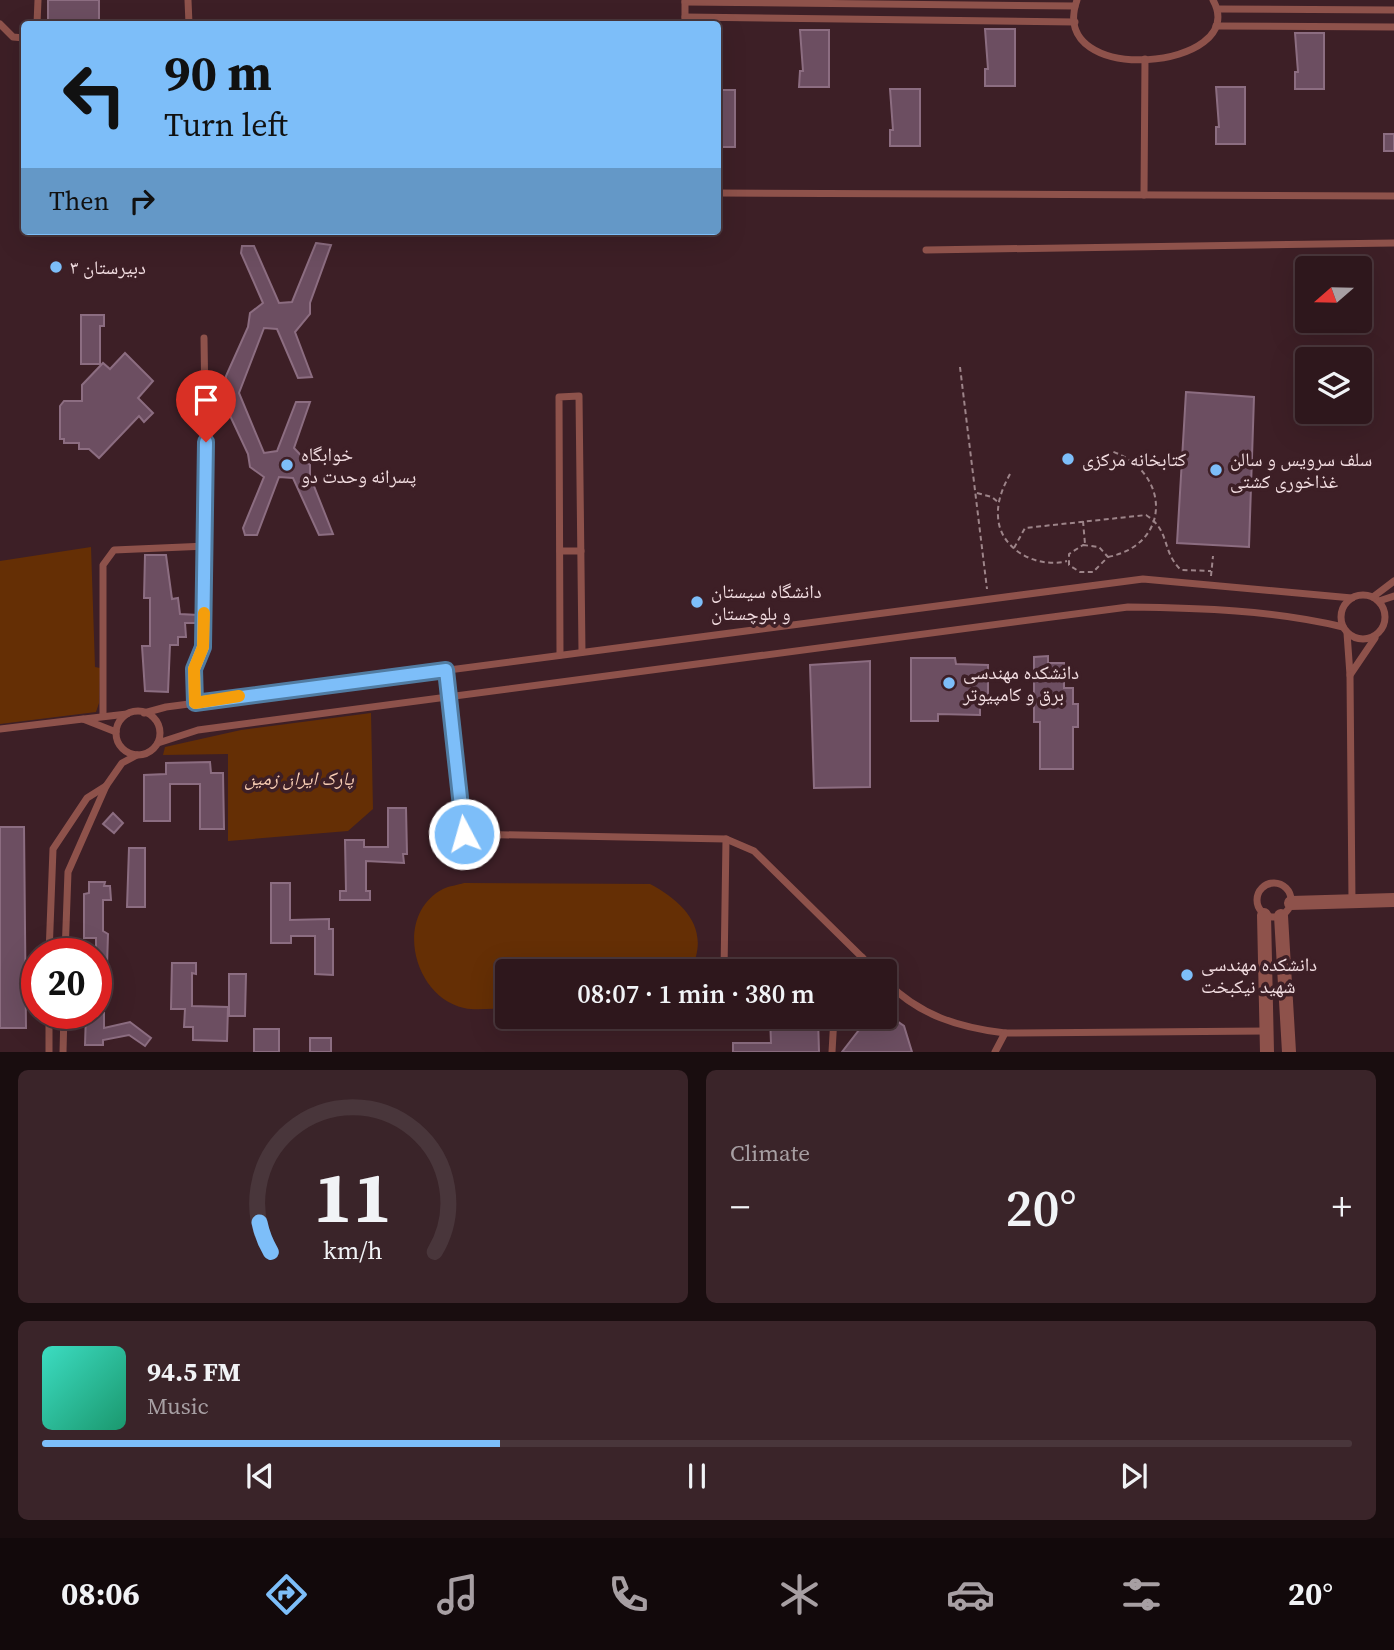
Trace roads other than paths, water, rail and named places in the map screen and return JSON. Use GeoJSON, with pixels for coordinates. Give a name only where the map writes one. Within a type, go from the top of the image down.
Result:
{"type":"FeatureCollection","features":[{"type":"Feature","properties":{"kind":"street"},"geometry":{"type":"LineString","coordinates":[[1291,903],[1394,900]]}},
{"type":"Feature","properties":{"kind":"street"},"geometry":{"type":"LineString","coordinates":[[1264,915],[1267,1052]]}},
{"type":"Feature","properties":{"kind":"street"},"geometry":{"type":"LineString","coordinates":[[1280,916],[1289,1052]]}},
{"type":"Feature","properties":{"kind":"lane"},"geometry":{"type":"LineString","coordinates":[[37,21],[38,0]]}},
{"type":"Feature","properties":{"kind":"lane"},"geometry":{"type":"LineString","coordinates":[[188,0],[189,21]]}},
{"type":"Feature","properties":{"kind":"lane"},"geometry":{"type":"LineString","coordinates":[[685,21],[685,1],[1076,3],[1075,22],[1080,36],[1090,48],[1109,57],[1145,59],[1181,56],[1202,44],[1216,26],[1218,9],[1213,0]]}},
{"type":"Feature","properties":{"kind":"lane"},"geometry":{"type":"LineString","coordinates":[[1218,9],[1394,10]]}},
{"type":"Feature","properties":{"kind":"lane"},"geometry":{"type":"LineString","coordinates":[[721,21],[1075,22]]}},
{"type":"Feature","properties":{"kind":"lane"},"geometry":{"type":"LineString","coordinates":[[0,24],[13,37],[21,38]]}},
{"type":"Feature","properties":{"kind":"lane"},"geometry":{"type":"LineString","coordinates":[[1216,26],[1394,27]]}},
{"type":"Feature","properties":{"kind":"lane"},"geometry":{"type":"LineString","coordinates":[[1144,195],[1145,59]]}},
{"type":"Feature","properties":{"kind":"lane"},"geometry":{"type":"LineString","coordinates":[[721,193],[1394,196]]}},
{"type":"Feature","properties":{"kind":"lane"},"geometry":{"type":"LineString","coordinates":[[926,250],[1394,243]]}},
{"type":"Feature","properties":{"kind":"lane"},"geometry":{"type":"LineString","coordinates":[[195,703],[194,669],[203,647],[207,546],[204,338]]}},
{"type":"Feature","properties":{"kind":"lane"},"geometry":{"type":"LineString","coordinates":[[560,655],[559,397],[579,396],[582,652]]}},
{"type":"Feature","properties":{"kind":"lane"},"geometry":{"type":"LineString","coordinates":[[103,715],[103,565],[107,556],[114,550],[207,546]]}},
{"type":"Feature","properties":{"kind":"lane"},"geometry":{"type":"LineString","coordinates":[[560,551],[581,551]]}},
{"type":"Feature","properties":{"kind":"lane"},"geometry":{"type":"LineString","coordinates":[[0,729],[103,715],[144,713],[195,703],[1143,579],[1352,598]]}},
{"type":"Feature","properties":{"kind":"lane"},"geometry":{"type":"LineString","coordinates":[[1376,599],[1394,581]]}},
{"type":"Feature","properties":{"kind":"lane"},"geometry":{"type":"LineString","coordinates":[[1352,901],[1350,675],[1342,608],[1359,595],[1376,599],[1394,596]]}},
{"type":"Feature","properties":{"kind":"lane"},"geometry":{"type":"LineString","coordinates":[[1376,599],[1385,621]]}},
{"type":"Feature","properties":{"kind":"lane"},"geometry":{"type":"LineString","coordinates":[[65,938],[68,872],[106,786],[122,763],[137,755],[147,754],[158,743],[198,730],[1128,607],[1231,609],[1295,615],[1345,630],[1363,640],[1377,635]]}},
{"type":"Feature","properties":{"kind":"lane"},"geometry":{"type":"LineString","coordinates":[[1385,621],[1394,621]]}},
{"type":"Feature","properties":{"kind":"lane"},"geometry":{"type":"LineString","coordinates":[[1350,675],[1385,621]]}},
{"type":"Feature","properties":{"kind":"lane"},"geometry":{"type":"LineString","coordinates":[[446,670],[464,834],[726,839],[754,851],[862,957]]}},
{"type":"Feature","properties":{"kind":"lane"},"geometry":{"type":"LineString","coordinates":[[144,713],[157,723],[158,743]]}},
{"type":"Feature","properties":{"kind":"lane"},"geometry":{"type":"LineString","coordinates":[[127,714],[116,732],[120,746],[137,755]]}},
{"type":"Feature","properties":{"kind":"lane"},"geometry":{"type":"LineString","coordinates":[[83,719],[116,732]]}},
{"type":"Feature","properties":{"kind":"lane"},"geometry":{"type":"LineString","coordinates":[[50,938],[53,849],[87,798],[106,786]]}},
{"type":"Feature","properties":{"kind":"lane"},"geometry":{"type":"LineString","coordinates":[[724,959],[726,839]]}},
{"type":"Feature","properties":{"kind":"lane"},"geometry":{"type":"LineString","coordinates":[[1270,883],[1285,887],[1291,903],[1280,916],[1264,915],[1256,899],[1260,889],[1270,883]]}},
{"type":"Feature","properties":{"kind":"lane"},"geometry":{"type":"LineString","coordinates":[[50,932],[65,933]]}},
{"type":"Feature","properties":{"kind":"lane"},"geometry":{"type":"LineString","coordinates":[[897,993],[903,999],[965,1029],[1006,1033],[1266,1031]]}},
{"type":"Feature","properties":{"kind":"lane"},"geometry":{"type":"LineString","coordinates":[[49,1029],[49,1052]]}},
{"type":"Feature","properties":{"kind":"lane"},"geometry":{"type":"LineString","coordinates":[[63,1052],[64,1029]]}},
{"type":"Feature","properties":{"kind":"lane"},"geometry":{"type":"LineString","coordinates":[[832,1052],[833,1029]]}},
{"type":"Feature","properties":{"kind":"lane"},"geometry":{"type":"LineString","coordinates":[[995,1052],[1006,1033]]}},
{"type":"Feature","properties":{"kind":"place","name":"دبیرستان ۳"},"geometry":{"type":"Point","coordinates":[56,267]}},
{"type":"Feature","properties":{"kind":"place","name":"کتابخانه مرکزی"},"geometry":{"type":"Point","coordinates":[1068,459]}},
{"type":"Feature","properties":{"kind":"place","name":"خوابگاه پسرانه وحدت دو"},"geometry":{"type":"Point","coordinates":[287,465]}},
{"type":"Feature","properties":{"kind":"place","name":"سلف سرویس و سالن غذاخوری کشتی"},"geometry":{"type":"Point","coordinates":[1216,470]}},
{"type":"Feature","properties":{"kind":"place","name":"دانشگاه سیستان و بلوچستان"},"geometry":{"type":"Point","coordinates":[697,602]}},
{"type":"Feature","properties":{"kind":"place","name":"دانشکده مهندسی برق و کامپیوتر"},"geometry":{"type":"Point","coordinates":[949,683]}},
{"type":"Feature","properties":{"kind":"place","name":"دانشکده مهندسی شهید نیکبخت"},"geometry":{"type":"Point","coordinates":[1187,975]}},
{"type":"Feature","properties":{"kind":"park label","name":"پارک ایران زمین"},"geometry":{"type":"Point","coordinates":[299,778]}}]}
